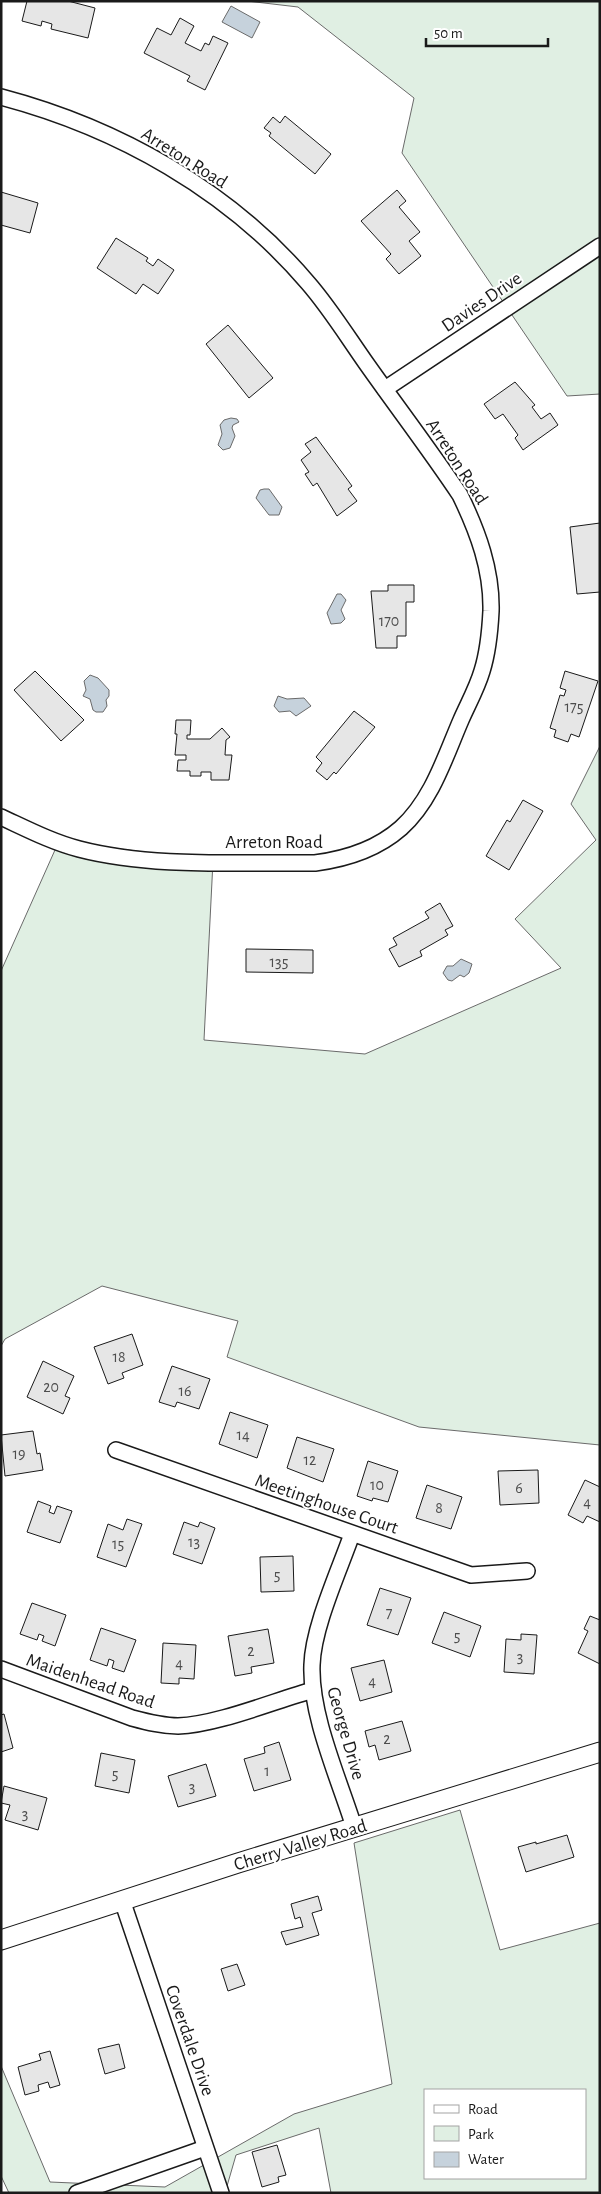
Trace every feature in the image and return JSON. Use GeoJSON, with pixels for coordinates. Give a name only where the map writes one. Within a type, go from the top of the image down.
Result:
{"type":"FeatureCollection","features":[{"type":"Feature","properties":{"kind":"street","name":"Arreton Road"},"geometry":{"type":"LineString","coordinates":[[1,97],[76,120],[124,142],[161,162],[231,210],[271,245],[308,283],[460,495],[474,523],[485,556],[490,583],[489,642],[482,672],[431,789],[417,811],[400,828],[361,853],[338,860],[314,864],[148,860],[116,857],[78,849],[47,838],[1,817]]}},
{"type":"Feature","properties":{"kind":"street","name":"Davies Drive"},"geometry":{"type":"LineString","coordinates":[[385,389],[600,246]]}},
{"type":"Feature","properties":{"kind":"street","name":"Meetinghouse Court"},"geometry":{"type":"LineString","coordinates":[[116,1450],[471,1575],[527,1571]]}},
{"type":"Feature","properties":{"kind":"street","name":"George Drive"},"geometry":{"type":"LineString","coordinates":[[352,1534],[315,1640],[312,1664],[312,1690],[354,1827]]}},
{"type":"Feature","properties":{"kind":"street","name":"Maidenhead Road"},"geometry":{"type":"LineString","coordinates":[[1,1669],[132,1718],[170,1725],[201,1723],[312,1690]]}},
{"type":"Feature","properties":{"kind":"street","name":"Cherry Valley Road"},"geometry":{"type":"LineString","coordinates":[[1,1940],[354,1827],[600,1752]]}},
{"type":"Feature","properties":{"kind":"street","name":"Coverdale Drive"},"geometry":{"type":"LineString","coordinates":[[122,1900],[221,2193]]}},
{"type":"Feature","properties":{"kind":"street"},"geometry":{"type":"LineString","coordinates":[[77,2193],[206,2148]]}},
{"type":"Feature","properties":{"kind":"green space"},"geometry":{"type":"Polygon","coordinates":[[[247,1],[600,1],[600,394],[567,396],[402,153],[414,98],[298,7],[247,1]]]}},
{"type":"Feature","properties":{"kind":"green space"},"geometry":{"type":"Polygon","coordinates":[[[600,746],[600,1445],[419,1427],[227,1357],[238,1321],[102,1286],[5,1339],[1,1346],[1,971],[59,841],[213,861],[204,1040],[365,1054],[561,968],[515,919],[596,840],[571,804],[600,746]]]}},
{"type":"Feature","properties":{"kind":"green space"},"geometry":{"type":"Polygon","coordinates":[[[460,1810],[500,1950],[600,1923],[600,2193],[331,2193],[319,2128],[236,2155],[225,2193],[9,2193],[1,2176],[1,2066],[50,2182],[165,2187],[294,2114],[392,2084],[354,1843],[460,1810]]]}},
{"type":"Feature","properties":{"kind":"water"},"geometry":{"type":"Polygon","coordinates":[[[231,6],[260,22],[252,38],[222,22],[231,6]]]}},
{"type":"Feature","properties":{"kind":"water"},"geometry":{"type":"Polygon","coordinates":[[[237,419],[239,422],[233,425],[232,428],[235,436],[230,448],[223,450],[218,445],[222,434],[220,425],[224,420],[237,419]]]}},
{"type":"Feature","properties":{"kind":"water"},"geometry":{"type":"Polygon","coordinates":[[[269,489],[282,507],[279,515],[269,515],[256,498],[260,490],[269,489]]]}},
{"type":"Feature","properties":{"kind":"water"},"geometry":{"type":"Polygon","coordinates":[[[337,594],[341,594],[346,600],[341,610],[345,619],[341,623],[331,624],[327,613],[337,594]]]}},
{"type":"Feature","properties":{"kind":"water"},"geometry":{"type":"Polygon","coordinates":[[[90,675],[98,678],[109,690],[109,696],[106,700],[107,706],[103,712],[93,710],[90,699],[83,696],[86,690],[84,681],[90,675]]]}},
{"type":"Feature","properties":{"kind":"water"},"geometry":{"type":"Polygon","coordinates":[[[278,696],[287,699],[304,698],[311,706],[296,716],[290,711],[279,712],[274,706],[278,696]]]}},
{"type":"Feature","properties":{"kind":"water"},"geometry":{"type":"Polygon","coordinates":[[[461,959],[472,964],[469,973],[464,977],[460,975],[452,981],[448,980],[443,973],[447,966],[453,966],[461,959]]]}},
{"type":"Feature","properties":{"kind":"building"},"geometry":{"type":"Polygon","coordinates":[[[27,1],[68,1],[95,8],[88,38],[51,29],[52,24],[42,21],[41,26],[22,21],[27,1]]]}},
{"type":"Feature","properties":{"kind":"building"},"geometry":{"type":"Polygon","coordinates":[[[180,18],[194,26],[185,43],[201,51],[205,43],[209,45],[213,36],[228,43],[205,90],[187,81],[190,76],[144,53],[157,28],[171,35],[180,18]]]}},
{"type":"Feature","properties":{"kind":"building"},"geometry":{"type":"Polygon","coordinates":[[[285,116],[331,154],[315,174],[269,136],[271,133],[264,128],[273,117],[280,123],[285,116]]]}},
{"type":"Feature","properties":{"kind":"building"},"geometry":{"type":"Polygon","coordinates":[[[397,190],[406,201],[399,207],[420,232],[409,241],[421,256],[399,274],[386,259],[391,254],[361,221],[397,190]]]}},
{"type":"Feature","properties":{"kind":"building"},"geometry":{"type":"Polygon","coordinates":[[[1,192],[38,203],[30,233],[1,225],[1,192]]]}},
{"type":"Feature","properties":{"kind":"building"},"geometry":{"type":"Polygon","coordinates":[[[116,238],[148,258],[146,261],[153,266],[158,259],[174,270],[158,294],[143,284],[136,294],[97,268],[116,238]]]}},
{"type":"Feature","properties":{"kind":"building"},"geometry":{"type":"Polygon","coordinates":[[[228,325],[273,378],[249,398],[206,344],[228,325]]]}},
{"type":"Feature","properties":{"kind":"building"},"geometry":{"type":"Polygon","coordinates":[[[515,382],[535,405],[532,407],[541,419],[550,413],[558,425],[523,450],[515,438],[518,435],[503,414],[495,419],[484,404],[515,382]]]}},
{"type":"Feature","properties":{"kind":"building"},"geometry":{"type":"Polygon","coordinates":[[[316,437],[352,486],[348,489],[357,501],[337,516],[317,483],[313,486],[305,474],[309,472],[301,460],[311,452],[305,444],[316,437]]]}},
{"type":"Feature","properties":{"kind":"building"},"geometry":{"type":"Polygon","coordinates":[[[600,523],[600,592],[577,594],[570,527],[600,523]]]}},
{"type":"Feature","properties":{"kind":"building"},"geometry":{"type":"Polygon","coordinates":[[[388,585],[414,585],[414,602],[406,602],[406,636],[397,636],[397,648],[376,648],[371,591],[388,591],[388,585]]]}},
{"type":"Feature","properties":{"kind":"building"},"geometry":{"type":"Polygon","coordinates":[[[35,671],[84,720],[61,741],[14,690],[35,671]]]}},
{"type":"Feature","properties":{"kind":"building"},"geometry":{"type":"Polygon","coordinates":[[[565,671],[598,681],[579,737],[571,734],[568,742],[554,737],[556,730],[550,728],[560,695],[564,696],[566,690],[560,688],[565,671]]]}},
{"type":"Feature","properties":{"kind":"building"},"geometry":{"type":"Polygon","coordinates":[[[354,711],[375,727],[336,774],[334,772],[327,780],[316,771],[322,763],[316,757],[354,711]]]}},
{"type":"Feature","properties":{"kind":"building"},"geometry":{"type":"Polygon","coordinates":[[[176,720],[191,720],[190,735],[187,735],[187,739],[210,739],[222,728],[230,737],[226,740],[225,755],[232,755],[229,780],[211,780],[211,772],[201,772],[201,776],[190,776],[190,771],[177,771],[178,760],[186,760],[186,755],[175,755],[176,720]]]}},
{"type":"Feature","properties":{"kind":"building"},"geometry":{"type":"Polygon","coordinates":[[[523,800],[543,811],[509,870],[486,856],[507,820],[510,822],[523,800]]]}},
{"type":"Feature","properties":{"kind":"building"},"geometry":{"type":"Polygon","coordinates":[[[440,903],[453,926],[445,930],[448,935],[420,951],[422,956],[399,967],[389,949],[397,945],[393,938],[429,918],[425,912],[440,903]]]}},
{"type":"Feature","properties":{"kind":"building"},"geometry":{"type":"Polygon","coordinates":[[[246,949],[313,950],[313,973],[246,972],[246,949]]]}},
{"type":"Feature","properties":{"kind":"building"},"geometry":{"type":"Polygon","coordinates":[[[132,1334],[143,1365],[122,1373],[124,1378],[108,1384],[94,1347],[132,1334]]]}},
{"type":"Feature","properties":{"kind":"building"},"geometry":{"type":"Polygon","coordinates":[[[43,1361],[74,1376],[65,1396],[70,1398],[63,1414],[27,1397],[43,1361]]]}},
{"type":"Feature","properties":{"kind":"building"},"geometry":{"type":"Polygon","coordinates":[[[172,1366],[210,1379],[199,1409],[177,1402],[175,1407],[159,1402],[172,1366]]]}},
{"type":"Feature","properties":{"kind":"building"},"geometry":{"type":"Polygon","coordinates":[[[230,1412],[268,1425],[257,1458],[219,1444],[230,1412]]]}},
{"type":"Feature","properties":{"kind":"building"},"geometry":{"type":"Polygon","coordinates":[[[33,1431],[37,1454],[40,1453],[43,1470],[5,1476],[1,1435],[33,1431]]]}},
{"type":"Feature","properties":{"kind":"building"},"geometry":{"type":"Polygon","coordinates":[[[297,1437],[334,1449],[323,1482],[287,1468],[297,1437]]]}},
{"type":"Feature","properties":{"kind":"building"},"geometry":{"type":"Polygon","coordinates":[[[368,1461],[398,1471],[388,1502],[373,1498],[372,1501],[357,1496],[368,1461]]]}},
{"type":"Feature","properties":{"kind":"building"},"geometry":{"type":"Polygon","coordinates":[[[538,1470],[539,1503],[500,1505],[498,1471],[538,1470]]]}},
{"type":"Feature","properties":{"kind":"building"},"geometry":{"type":"Polygon","coordinates":[[[585,1480],[600,1487],[600,1522],[587,1516],[583,1523],[568,1515],[585,1480]]]}},
{"type":"Feature","properties":{"kind":"building"},"geometry":{"type":"Polygon","coordinates":[[[427,1485],[462,1497],[451,1529],[416,1518],[427,1485]]]}},
{"type":"Feature","properties":{"kind":"building"},"geometry":{"type":"Polygon","coordinates":[[[38,1501],[51,1506],[49,1512],[54,1514],[57,1506],[72,1511],[60,1543],[27,1532],[38,1501]]]}},
{"type":"Feature","properties":{"kind":"building"},"geometry":{"type":"Polygon","coordinates":[[[127,1519],[142,1524],[126,1567],[97,1557],[108,1524],[123,1530],[127,1519]]]}},
{"type":"Feature","properties":{"kind":"building"},"geometry":{"type":"Polygon","coordinates":[[[184,1522],[198,1527],[200,1522],[215,1528],[202,1564],[173,1554],[184,1522]]]}},
{"type":"Feature","properties":{"kind":"building"},"geometry":{"type":"Polygon","coordinates":[[[293,1556],[294,1591],[261,1592],[260,1557],[293,1556]]]}},
{"type":"Feature","properties":{"kind":"building"},"geometry":{"type":"Polygon","coordinates":[[[380,1588],[411,1598],[398,1635],[367,1625],[380,1588]]]}},
{"type":"Feature","properties":{"kind":"building"},"geometry":{"type":"Polygon","coordinates":[[[32,1603],[66,1615],[55,1646],[42,1641],[44,1636],[39,1634],[37,1640],[20,1634],[32,1603]]]}},
{"type":"Feature","properties":{"kind":"building"},"geometry":{"type":"Polygon","coordinates":[[[444,1612],[481,1626],[470,1657],[432,1643],[444,1612]]]}},
{"type":"Feature","properties":{"kind":"building"},"geometry":{"type":"Polygon","coordinates":[[[590,1616],[600,1620],[600,1664],[578,1653],[588,1631],[584,1629],[590,1616]]]}},
{"type":"Feature","properties":{"kind":"building"},"geometry":{"type":"Polygon","coordinates":[[[101,1628],[136,1640],[124,1672],[112,1668],[114,1661],[109,1659],[107,1666],[90,1660],[101,1628]]]}},
{"type":"Feature","properties":{"kind":"building"},"geometry":{"type":"Polygon","coordinates":[[[268,1629],[274,1663],[251,1667],[252,1673],[235,1676],[228,1636],[268,1629]]]}},
{"type":"Feature","properties":{"kind":"building"},"geometry":{"type":"Polygon","coordinates":[[[521,1634],[537,1635],[534,1674],[504,1672],[506,1639],[521,1640],[521,1634]]]}},
{"type":"Feature","properties":{"kind":"building"},"geometry":{"type":"Polygon","coordinates":[[[163,1643],[196,1645],[194,1679],[179,1678],[179,1684],[161,1683],[163,1643]]]}},
{"type":"Feature","properties":{"kind":"building"},"geometry":{"type":"Polygon","coordinates":[[[384,1660],[392,1692],[360,1701],[351,1668],[384,1660]]]}},
{"type":"Feature","properties":{"kind":"building"},"geometry":{"type":"Polygon","coordinates":[[[4,1714],[13,1748],[1,1752],[1,1715],[4,1714]]]}},
{"type":"Feature","properties":{"kind":"building"},"geometry":{"type":"Polygon","coordinates":[[[402,1721],[411,1751],[379,1760],[375,1745],[369,1747],[365,1731],[402,1721]]]}},
{"type":"Feature","properties":{"kind":"building"},"geometry":{"type":"Polygon","coordinates":[[[279,1742],[291,1780],[254,1791],[244,1759],[265,1753],[264,1747],[279,1742]]]}},
{"type":"Feature","properties":{"kind":"building"},"geometry":{"type":"Polygon","coordinates":[[[101,1753],[135,1760],[129,1793],[95,1786],[101,1753]]]}},
{"type":"Feature","properties":{"kind":"building"},"geometry":{"type":"Polygon","coordinates":[[[206,1764],[216,1796],[178,1807],[168,1776],[206,1764]]]}},
{"type":"Feature","properties":{"kind":"building"},"geometry":{"type":"Polygon","coordinates":[[[4,1786],[47,1798],[38,1830],[5,1820],[10,1805],[1,1803],[4,1786]]]}},
{"type":"Feature","properties":{"kind":"building"},"geometry":{"type":"Polygon","coordinates":[[[567,1835],[574,1857],[526,1872],[518,1847],[567,1835]]]}},
{"type":"Feature","properties":{"kind":"building"},"geometry":{"type":"Polygon","coordinates":[[[318,1896],[322,1910],[312,1913],[319,1935],[286,1945],[281,1932],[303,1927],[300,1917],[295,1919],[291,1904],[318,1896]]]}},
{"type":"Feature","properties":{"kind":"building"},"geometry":{"type":"Polygon","coordinates":[[[237,1964],[245,1985],[228,1991],[221,1969],[237,1964]]]}},
{"type":"Feature","properties":{"kind":"building"},"geometry":{"type":"Polygon","coordinates":[[[119,2044],[125,2068],[105,2074],[98,2049],[119,2044]]]}},
{"type":"Feature","properties":{"kind":"building"},"geometry":{"type":"Polygon","coordinates":[[[50,2051],[60,2085],[50,2088],[48,2082],[38,2085],[39,2091],[25,2095],[18,2067],[41,2060],[39,2054],[50,2051]]]}},
{"type":"Feature","properties":{"kind":"building"},"geometry":{"type":"Polygon","coordinates":[[[277,2145],[286,2175],[278,2177],[279,2182],[262,2187],[252,2152],[277,2145]]]}}]}
